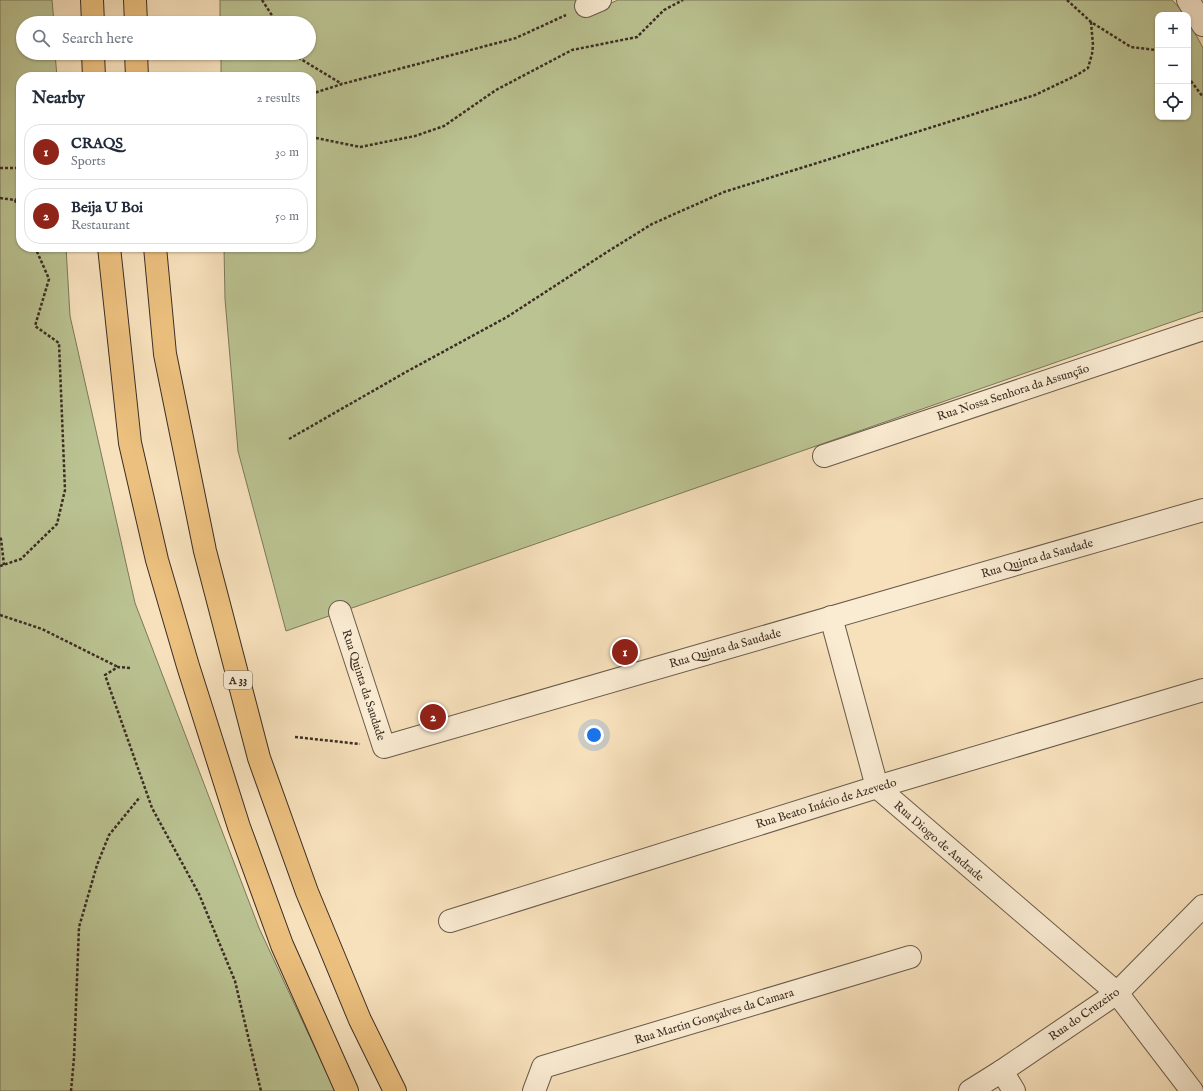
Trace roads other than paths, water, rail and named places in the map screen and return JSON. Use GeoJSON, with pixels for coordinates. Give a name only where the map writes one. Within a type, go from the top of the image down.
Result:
{"type":"FeatureCollection","features":[{"type":"Feature","properties":{"kind":"highway"},"geometry":{"type":"LineString","coordinates":[[92,0],[93,16]]}},
{"type":"Feature","properties":{"kind":"highway"},"geometry":{"type":"LineString","coordinates":[[135,0],[136,16]]}},
{"type":"Feature","properties":{"kind":"highway"},"geometry":{"type":"LineString","coordinates":[[93,60],[94,72]]}},
{"type":"Feature","properties":{"kind":"highway"},"geometry":{"type":"LineString","coordinates":[[136,60],[136,72]]}},
{"type":"Feature","properties":{"kind":"highway"},"geometry":{"type":"LineString","coordinates":[[110,252],[130,443],[157,560],[188,666],[239,827],[282,945],[347,1091]]}},
{"type":"Feature","properties":{"kind":"highway","name":"A 33"},"geometry":{"type":"LineString","coordinates":[[155,252],[165,354],[206,551],[259,758],[307,892],[360,1020],[395,1091]]}},
{"type":"Feature","properties":{"kind":"street"},"geometry":{"type":"LineString","coordinates":[[1188,0],[1203,25]]}},
{"type":"Feature","properties":{"kind":"street","name":"Rua Nossa Senhora da Assunção"},"geometry":{"type":"LineString","coordinates":[[824,456],[1203,329]]}},
{"type":"Feature","properties":{"kind":"street","name":"Rua Quinta da Saudade"},"geometry":{"type":"LineString","coordinates":[[340,612],[384,746],[1203,510]]}},
{"type":"Feature","properties":{"kind":"street"},"geometry":{"type":"LineString","coordinates":[[831,617],[877,787]]}},
{"type":"Feature","properties":{"kind":"street","name":"Rua Beato Inácio de Azevedo"},"geometry":{"type":"LineString","coordinates":[[450,921],[877,787],[1203,690]]}},
{"type":"Feature","properties":{"kind":"street","name":"Rua Diogo de Andrade"},"geometry":{"type":"LineString","coordinates":[[877,787],[1117,993],[1192,1091]]}},
{"type":"Feature","properties":{"kind":"street","name":"Rua do Cruzeiro"},"geometry":{"type":"LineString","coordinates":[[970,1091],[1117,993],[1203,906]]}},
{"type":"Feature","properties":{"kind":"street","name":"Rua Martin Gonçalves da Camara"},"geometry":{"type":"LineString","coordinates":[[534,1091],[543,1067],[910,957]]}},
{"type":"Feature","properties":{"kind":"street"},"geometry":{"type":"LineString","coordinates":[[1002,1071],[1014,1091]]}},
{"type":"Feature","properties":{"kind":"place","name":"CRAQS"},"geometry":{"type":"Point","coordinates":[625,652]}},
{"type":"Feature","properties":{"kind":"place","name":"Beija U Boi"},"geometry":{"type":"Point","coordinates":[433,717]}}]}
